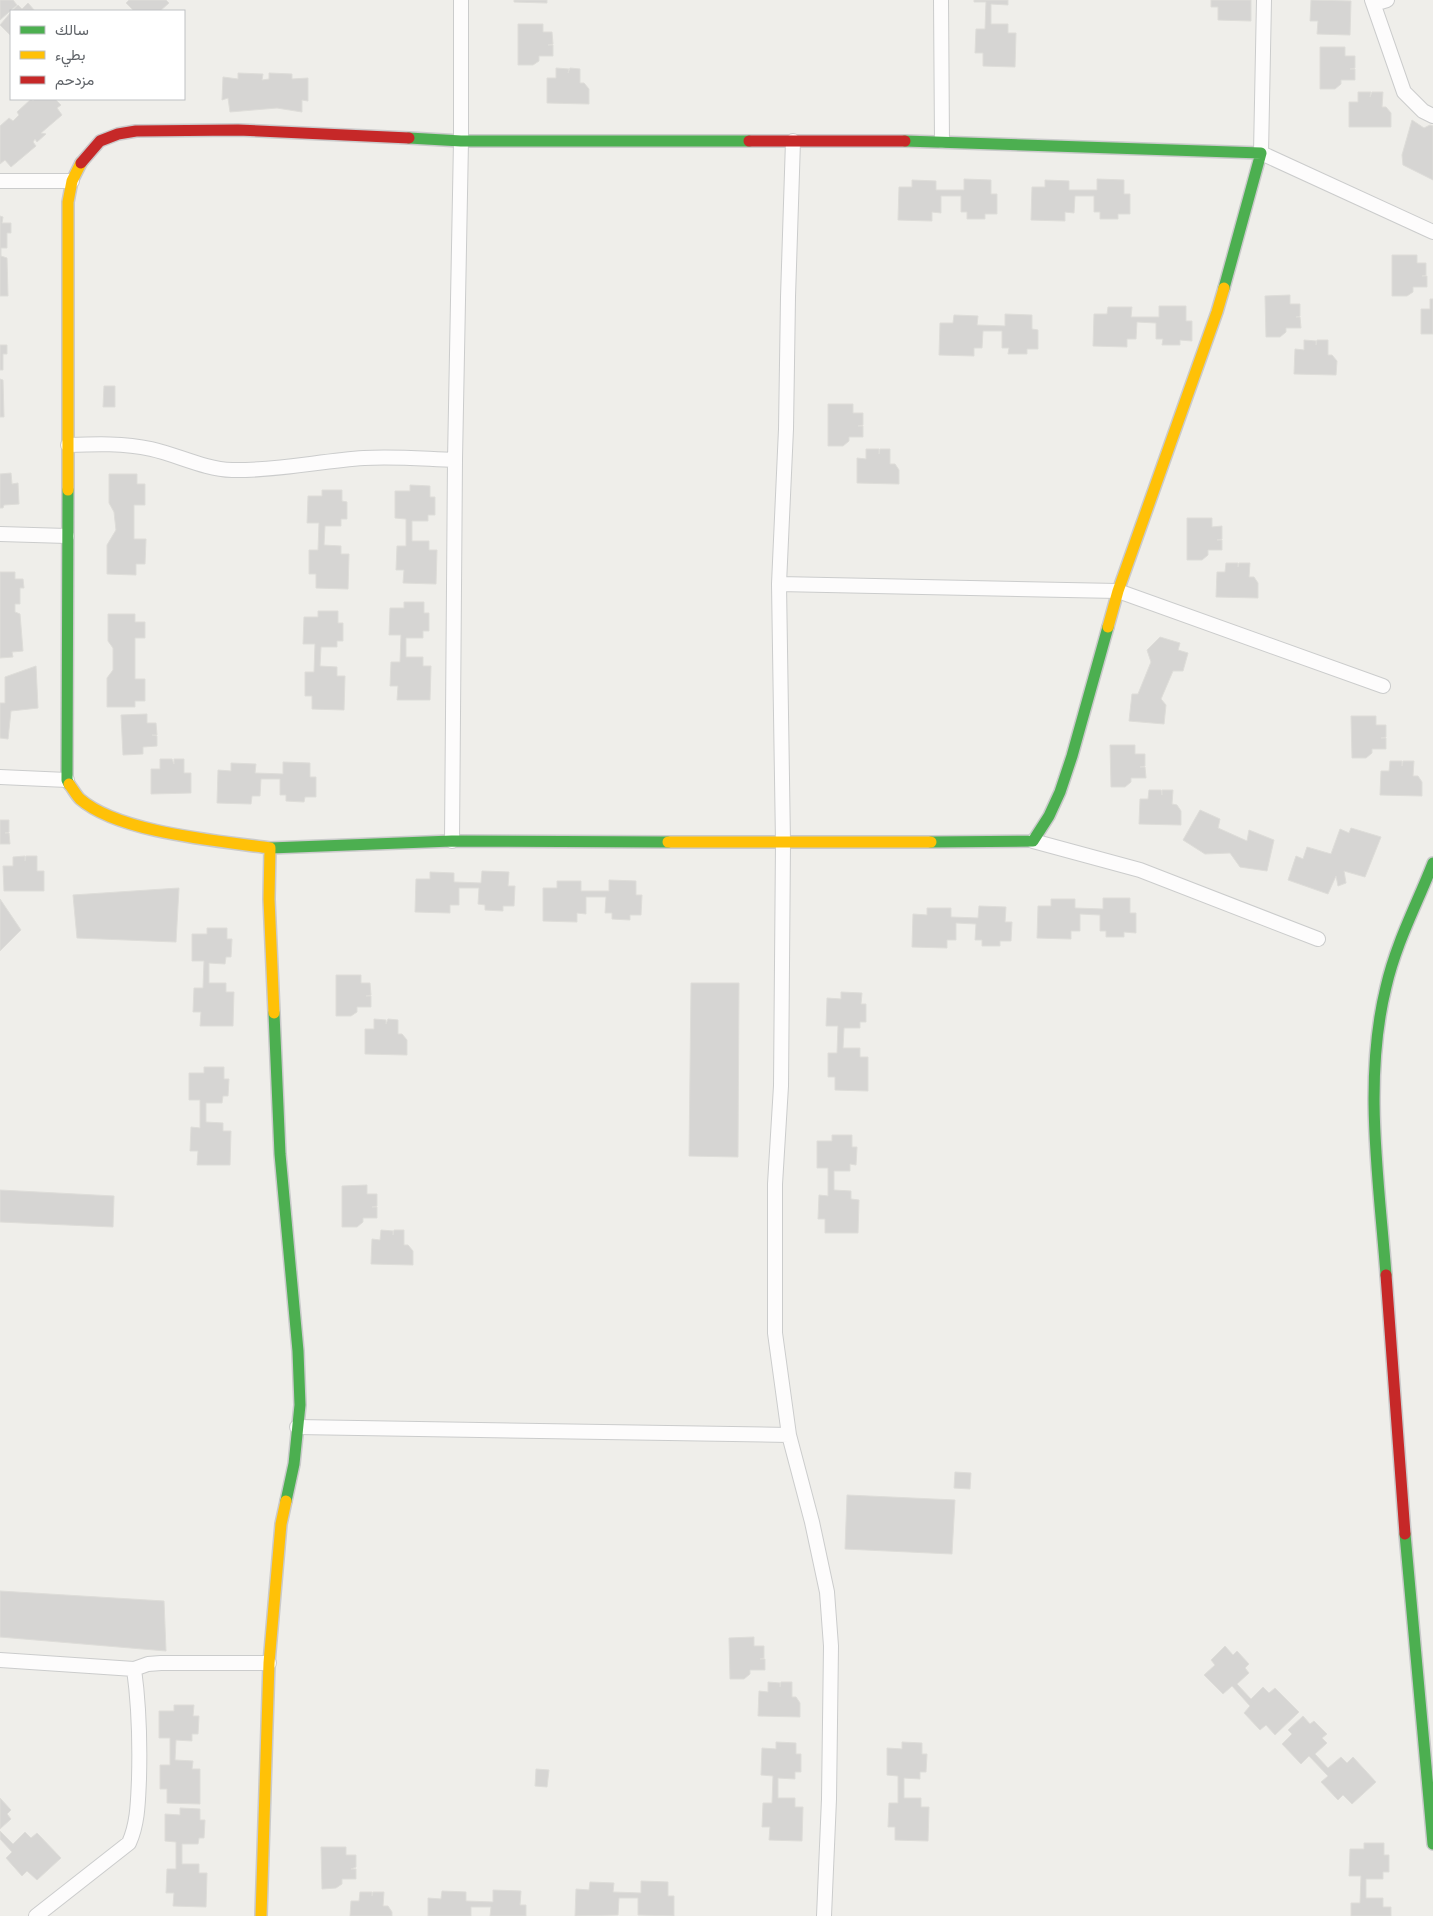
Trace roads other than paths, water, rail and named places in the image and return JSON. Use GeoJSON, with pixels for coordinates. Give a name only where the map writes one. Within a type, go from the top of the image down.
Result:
{"type":"FeatureCollection","features":[{"type":"Feature","properties":{"kind":"street"},"geometry":{"type":"LineString","coordinates":[[452,841],[455,460],[461,141],[461,0]]}},
{"type":"Feature","properties":{"kind":"street"},"geometry":{"type":"LineString","coordinates":[[941,0],[942,141]]}},
{"type":"Feature","properties":{"kind":"street"},"geometry":{"type":"LineString","coordinates":[[1033,841],[1049,816],[1066,774],[1118,591],[1217,312],[1261,153],[1264,0]]}},
{"type":"Feature","properties":{"kind":"street"},"geometry":{"type":"LineString","coordinates":[[1378,1],[1404,92],[1422,111],[1433,116]]}},
{"type":"Feature","properties":{"kind":"street"},"geometry":{"type":"LineString","coordinates":[[1318,939],[1140,870],[1033,841],[783,843],[452,841],[270,848],[155,830],[102,814],[80,800],[67,780],[68,202],[72,181],[83,159],[100,140],[136,131],[238,130],[461,141],[942,141],[1261,153],[1433,232]]}},
{"type":"Feature","properties":{"kind":"street"},"geometry":{"type":"LineString","coordinates":[[793,140],[786,429],[779,584],[783,843],[781,1086],[775,1184],[775,1333],[789,1435],[812,1522],[827,1592],[830,1646],[829,1799],[824,1916]]}},
{"type":"Feature","properties":{"kind":"street"},"geometry":{"type":"LineString","coordinates":[[0,181],[72,181]]}},
{"type":"Feature","properties":{"kind":"street"},"geometry":{"type":"LineString","coordinates":[[68,445],[108,443],[152,449],[197,463],[230,470],[274,469],[320,462],[367,458],[455,460]]}},
{"type":"Feature","properties":{"kind":"street"},"geometry":{"type":"LineString","coordinates":[[0,534],[67,536]]}},
{"type":"Feature","properties":{"kind":"street"},"geometry":{"type":"LineString","coordinates":[[779,584],[1118,591],[1383,686]]}},
{"type":"Feature","properties":{"kind":"street"},"geometry":{"type":"LineString","coordinates":[[0,778],[67,780]]}},
{"type":"Feature","properties":{"kind":"street"},"geometry":{"type":"LineString","coordinates":[[261,1916],[268,1663],[281,1524],[294,1464],[300,1404],[298,1351],[280,1154],[269,899],[270,848]]}},
{"type":"Feature","properties":{"kind":"street"},"geometry":{"type":"LineString","coordinates":[[1433,863],[1398,946],[1387,979],[1375,1046],[1373,1078],[1374,1120],[1400,1481],[1433,1844]]}},
{"type":"Feature","properties":{"kind":"street"},"geometry":{"type":"LineString","coordinates":[[297,1427],[789,1435]]}},
{"type":"Feature","properties":{"kind":"street"},"geometry":{"type":"LineString","coordinates":[[0,1660],[134,1668],[161,1663],[268,1663]]}},
{"type":"Feature","properties":{"kind":"street"},"geometry":{"type":"LineString","coordinates":[[36,1916],[129,1843],[134,1831],[138,1808],[139,1702],[134,1668]]}}]}
